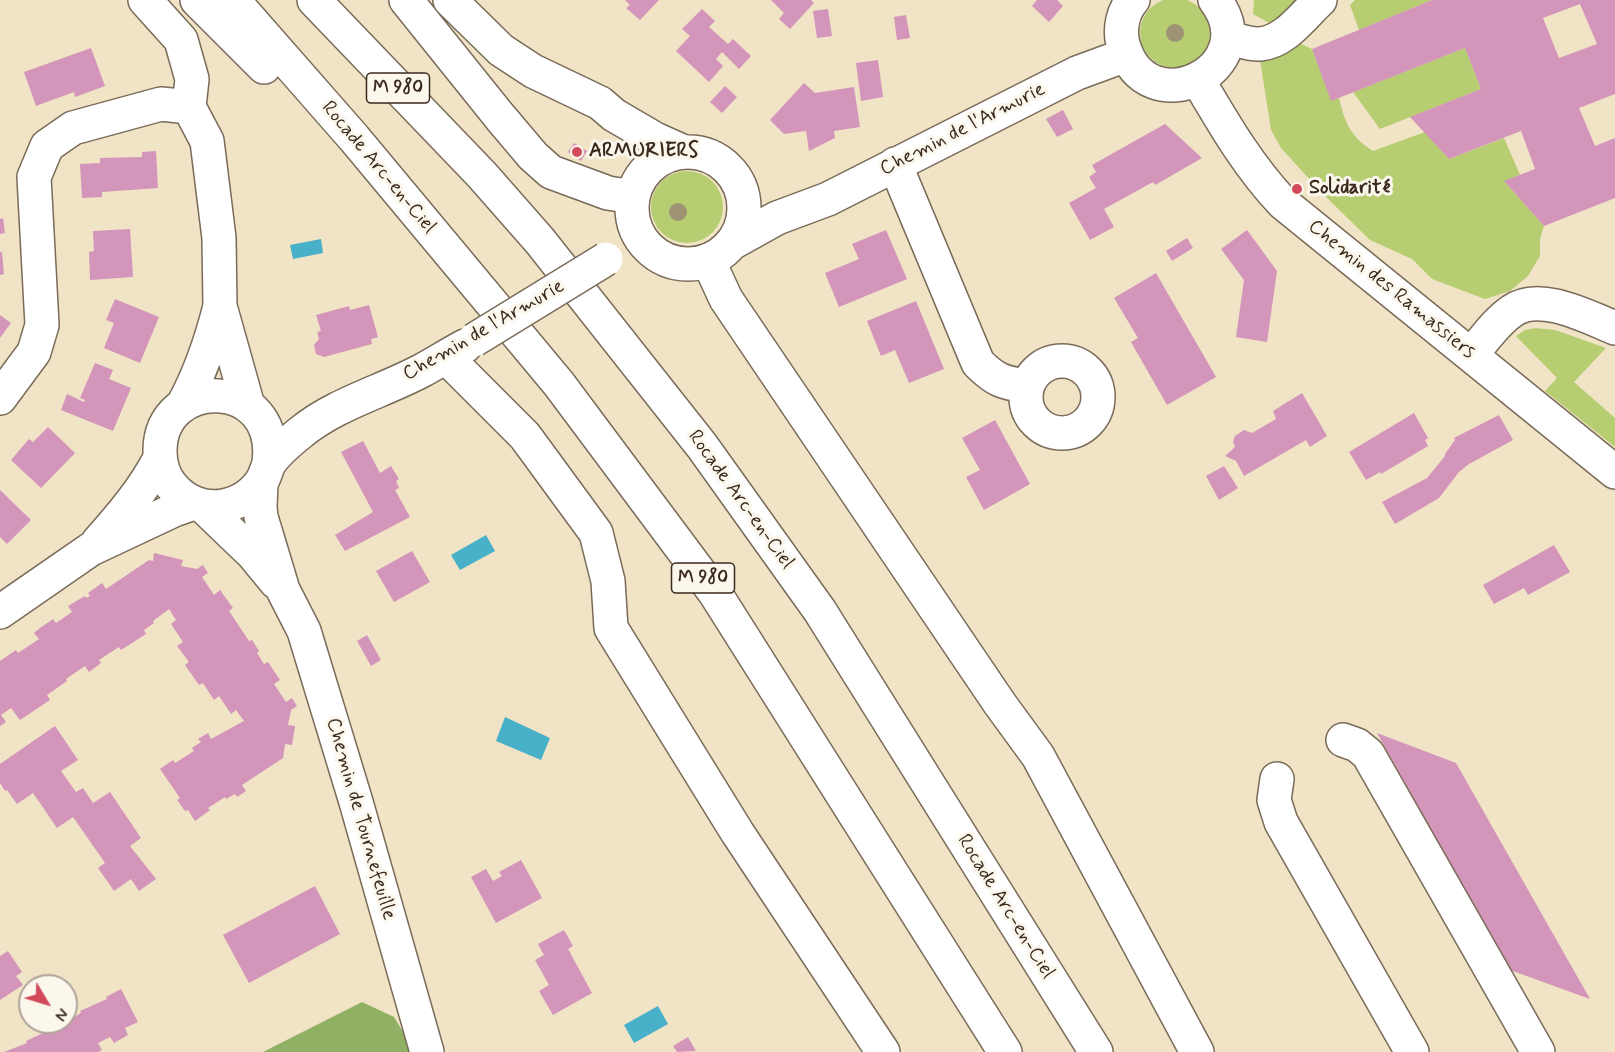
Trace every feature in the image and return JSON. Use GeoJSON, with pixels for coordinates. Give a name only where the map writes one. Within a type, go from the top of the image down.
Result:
{"type":"FeatureCollection","features":[{"type":"Feature","properties":{"kind":"main road"},"geometry":{"type":"LineString","coordinates":[[145,0],[181,40],[192,79],[189,107],[207,141],[219,238],[220,306],[208,353],[183,405]]}},
{"type":"Feature","properties":{"kind":"main road"},"geometry":{"type":"LineString","coordinates":[[197,0],[318,123],[354,138]]}},
{"type":"Feature","properties":{"kind":"main road","name":"Rocade Arc-en-Ciel"},"geometry":{"type":"LineString","coordinates":[[233,0],[354,138],[559,384],[715,593],[1005,1052]]}},
{"type":"Feature","properties":{"kind":"main road","name":"Rocade Arc-en-Ciel"},"geometry":{"type":"LineString","coordinates":[[314,0],[483,175],[540,241],[702,446],[820,611],[1096,1052]]}},
{"type":"Feature","properties":{"kind":"main road"},"geometry":{"type":"LineString","coordinates":[[346,0],[468,138],[483,175]]}},
{"type":"Feature","properties":{"kind":"main road"},"geometry":{"type":"LineString","coordinates":[[406,0],[500,117],[533,156],[551,172],[608,193],[635,190]]}},
{"type":"Feature","properties":{"kind":"main road"},"geometry":{"type":"LineString","coordinates":[[450,0],[501,50],[533,71],[600,103],[615,115],[655,139],[684,152]]}},
{"type":"Feature","properties":{"kind":"main road"},"geometry":{"type":"LineString","coordinates":[[1133,0],[1122,20],[1121,38],[1126,55],[1139,72],[1157,83],[1178,86],[1198,80],[1213,70],[1223,55],[1228,38],[1224,11],[1215,0]]}},
{"type":"Feature","properties":{"kind":"main road"},"geometry":{"type":"LineString","coordinates":[[1228,38],[1258,45],[1271,42],[1283,35],[1320,0]]}},
{"type":"Feature","properties":{"kind":"main road","name":"Chemin de l'Armurie"},"geometry":{"type":"LineString","coordinates":[[720,252],[800,208],[828,199],[1077,73],[1126,55]]}},
{"type":"Feature","properties":{"kind":"main road","name":"Chemin des Ramassiers"},"geometry":{"type":"LineString","coordinates":[[1198,80],[1242,153],[1260,178],[1283,203],[1615,472]]}},
{"type":"Feature","properties":{"kind":"main road"},"geometry":{"type":"LineString","coordinates":[[0,398],[34,352],[42,325],[34,177],[47,146],[73,128],[160,104],[189,107]]}},
{"type":"Feature","properties":{"kind":"main road"},"geometry":{"type":"LineString","coordinates":[[615,115],[631,146],[635,190],[632,211],[634,225],[640,238],[654,253],[671,262],[690,265],[720,252],[739,231],[744,203],[741,189],[734,176],[712,158],[698,153],[684,152],[670,155],[656,162],[645,172],[635,190]]}},
{"type":"Feature","properties":{"kind":"main road"},"geometry":{"type":"LineString","coordinates":[[895,164],[978,363],[991,376],[1006,384],[1027,386]]}},
{"type":"Feature","properties":{"kind":"main road","name":"Chemin de l'Armurie"},"geometry":{"type":"LineString","coordinates":[[741,189],[760,201],[776,206],[800,208]]}},
{"type":"Feature","properties":{"kind":"main road","name":"Chemin de l'Armurie"},"geometry":{"type":"LineString","coordinates":[[265,473],[300,432],[323,416],[421,371],[640,238]]}},
{"type":"Feature","properties":{"kind":"main road"},"geometry":{"type":"LineString","coordinates":[[720,252],[726,299],[1000,704],[1038,756],[1197,1052]]}},
{"type":"Feature","properties":{"kind":"main road"},"geometry":{"type":"LineString","coordinates":[[1471,356],[1501,320],[1515,309],[1529,303],[1561,308],[1615,328]]}},
{"type":"Feature","properties":{"kind":"main road"},"geometry":{"type":"LineString","coordinates":[[220,306],[250,407],[266,428],[270,439],[265,473],[242,500],[216,507],[198,504],[175,490],[168,480],[160,458],[160,443],[164,428],[172,415],[183,405],[195,399],[216,396],[236,399],[250,407]]}},
{"type":"Feature","properties":{"kind":"main road"},"geometry":{"type":"LineString","coordinates":[[460,349],[596,533],[608,581],[611,628],[737,832],[883,1052]]}},
{"type":"Feature","properties":{"kind":"main road","name":"Chemin de l'Armurie"},"geometry":{"type":"LineString","coordinates":[[250,407],[295,418],[323,416]]}},
{"type":"Feature","properties":{"kind":"main road"},"geometry":{"type":"LineString","coordinates":[[91,549],[121,517],[148,481],[160,458]]}},
{"type":"Feature","properties":{"kind":"main road","name":"Chemin de Tournefeuille"},"geometry":{"type":"LineString","coordinates":[[265,473],[260,507],[261,517],[283,590],[304,631],[427,1052]]}},
{"type":"Feature","properties":{"kind":"main road"},"geometry":{"type":"LineString","coordinates":[[0,612],[91,549],[174,510],[198,504]]}},
{"type":"Feature","properties":{"kind":"main road","name":"Chemin de Tournefeuille"},"geometry":{"type":"LineString","coordinates":[[198,504],[253,554],[283,590]]}},
{"type":"Feature","properties":{"kind":"main road"},"geometry":{"type":"LineString","coordinates":[[1343,740],[1357,745],[1368,754],[1538,1052]]}},
{"type":"Feature","properties":{"kind":"main road"},"geometry":{"type":"LineString","coordinates":[[1277,779],[1274,800],[1281,822],[1412,1052]]}},
{"type":"Feature","properties":{"kind":"green space"},"geometry":{"type":"Polygon","coordinates":[[[1175,-2],[1188,1],[1200,8],[1207,20],[1210,33],[1207,46],[1200,58],[1188,65],[1175,68],[1162,65],[1150,58],[1143,46],[1140,33],[1143,20],[1150,8],[1162,1],[1175,-2]]]}},
{"type":"Feature","properties":{"kind":"green space"},"geometry":{"type":"Polygon","coordinates":[[[1254,0],[1301,0],[1273,25],[1253,14],[1254,0]]]}},
{"type":"Feature","properties":{"kind":"green space"},"geometry":{"type":"Polygon","coordinates":[[[1355,0],[1432,0],[1359,30],[1350,5],[1355,0]]]}},
{"type":"Feature","properties":{"kind":"green space"},"geometry":{"type":"Polygon","coordinates":[[[1299,43],[1312,49],[1331,100],[1339,98],[1350,128],[1359,140],[1373,151],[1425,132],[1449,159],[1504,138],[1520,175],[1505,182],[1544,226],[1540,239],[1540,256],[1528,276],[1510,291],[1485,299],[1432,279],[1412,259],[1370,240],[1323,194],[1281,148],[1271,130],[1260,60],[1299,43]]]}},
{"type":"Feature","properties":{"kind":"green space"},"geometry":{"type":"Polygon","coordinates":[[[1465,48],[1481,89],[1380,129],[1353,92],[1465,48]]]}},
{"type":"Feature","properties":{"kind":"green space"},"geometry":{"type":"Polygon","coordinates":[[[687,171],[707,177],[717,187],[723,207],[717,227],[707,237],[687,243],[667,237],[657,227],[651,207],[657,187],[667,177],[687,171]]]}},
{"type":"Feature","properties":{"kind":"green space"},"geometry":{"type":"Polygon","coordinates":[[[1535,328],[1555,330],[1606,348],[1574,382],[1615,418],[1615,447],[1545,391],[1557,378],[1516,336],[1525,330],[1535,328]]]}},
{"type":"Feature","properties":{"kind":"green space"},"geometry":{"type":"Polygon","coordinates":[[[362,1002],[394,1017],[415,1052],[263,1052],[362,1002]]]}},
{"type":"Feature","properties":{"kind":"water"},"geometry":{"type":"Polygon","coordinates":[[[321,239],[323,253],[293,259],[290,245],[321,239]]]}},
{"type":"Feature","properties":{"kind":"water"},"geometry":{"type":"Polygon","coordinates":[[[486,535],[495,551],[460,570],[451,555],[486,535]]]}},
{"type":"Feature","properties":{"kind":"water"},"geometry":{"type":"Polygon","coordinates":[[[505,717],[550,738],[541,760],[496,741],[505,717]]]}},
{"type":"Feature","properties":{"kind":"water"},"geometry":{"type":"Polygon","coordinates":[[[658,1006],[668,1024],[634,1043],[624,1025],[658,1006]]]}},
{"type":"Feature","properties":{"kind":"building"},"geometry":{"type":"Polygon","coordinates":[[[625,0],[659,0],[640,20],[626,8],[630,5],[625,0]]]}},
{"type":"Feature","properties":{"kind":"building"},"geometry":{"type":"Polygon","coordinates":[[[771,0],[811,0],[814,3],[790,29],[779,19],[784,13],[771,0]]]}},
{"type":"Feature","properties":{"kind":"building"},"geometry":{"type":"Polygon","coordinates":[[[1037,0],[1057,0],[1063,6],[1049,22],[1032,6],[1037,0]]]}},
{"type":"Feature","properties":{"kind":"building"},"geometry":{"type":"Polygon","coordinates":[[[1432,0],[1615,0],[1615,94],[1579,108],[1595,146],[1615,138],[1615,198],[1544,226],[1504,181],[1535,169],[1521,131],[1449,159],[1410,117],[1481,89],[1465,48],[1331,101],[1312,49],[1432,0]],[[1580,4],[1543,18],[1559,58],[1597,44],[1580,4]]]}},
{"type":"Feature","properties":{"kind":"building"},"geometry":{"type":"Polygon","coordinates":[[[702,9],[715,21],[709,27],[728,44],[733,39],[751,56],[739,69],[722,52],[716,59],[723,66],[709,82],[676,51],[690,36],[682,29],[702,9]]]}},
{"type":"Feature","properties":{"kind":"building"},"geometry":{"type":"Polygon","coordinates":[[[828,9],[832,36],[817,38],[813,11],[828,9]]]}},
{"type":"Feature","properties":{"kind":"building"},"geometry":{"type":"Polygon","coordinates":[[[906,15],[910,38],[897,40],[894,17],[906,15]]]}},
{"type":"Feature","properties":{"kind":"building"},"geometry":{"type":"Polygon","coordinates":[[[91,48],[105,86],[75,97],[74,92],[36,106],[24,72],[91,48]]]}},
{"type":"Feature","properties":{"kind":"building"},"geometry":{"type":"Polygon","coordinates":[[[878,60],[883,97],[861,101],[856,63],[878,60]]]}},
{"type":"Feature","properties":{"kind":"building"},"geometry":{"type":"Polygon","coordinates":[[[804,83],[815,93],[854,87],[860,127],[834,131],[835,138],[809,151],[806,131],[784,134],[770,120],[804,83]]]}},
{"type":"Feature","properties":{"kind":"building"},"geometry":{"type":"Polygon","coordinates":[[[725,86],[737,97],[722,113],[710,102],[725,86]]]}},
{"type":"Feature","properties":{"kind":"building"},"geometry":{"type":"Polygon","coordinates":[[[1063,110],[1073,129],[1057,137],[1046,119],[1063,110]]]}},
{"type":"Feature","properties":{"kind":"building"},"geometry":{"type":"Polygon","coordinates":[[[1165,124],[1202,158],[1155,185],[1153,182],[1104,209],[1114,227],[1090,240],[1069,203],[1096,188],[1089,177],[1096,172],[1092,165],[1165,124]]]}},
{"type":"Feature","properties":{"kind":"building","name":"ARMURIERS"},"geometry":{"type":"Polygon","coordinates":[[[574,143],[587,151],[581,161],[568,152],[574,143]]]}},
{"type":"Feature","properties":{"kind":"building"},"geometry":{"type":"Polygon","coordinates":[[[156,151],[158,188],[102,192],[102,197],[82,198],[80,164],[100,163],[100,158],[142,157],[142,152],[156,151]]]}},
{"type":"Feature","properties":{"kind":"building"},"geometry":{"type":"Polygon","coordinates":[[[3,218],[5,233],[0,234],[0,219],[3,218]]]}},
{"type":"Feature","properties":{"kind":"building"},"geometry":{"type":"Polygon","coordinates":[[[130,229],[133,277],[90,280],[89,252],[94,251],[93,231],[130,229]]]}},
{"type":"Feature","properties":{"kind":"building"},"geometry":{"type":"Polygon","coordinates":[[[886,230],[907,279],[839,307],[825,273],[859,259],[852,244],[886,230]]]}},
{"type":"Feature","properties":{"kind":"building"},"geometry":{"type":"Polygon","coordinates":[[[1247,230],[1277,271],[1267,342],[1236,337],[1244,280],[1221,249],[1247,230]]]}},
{"type":"Feature","properties":{"kind":"building"},"geometry":{"type":"Polygon","coordinates":[[[1187,238],[1193,248],[1172,261],[1166,251],[1187,238]]]}},
{"type":"Feature","properties":{"kind":"building"},"geometry":{"type":"Polygon","coordinates":[[[0,252],[2,252],[4,274],[0,275],[0,252]]]}},
{"type":"Feature","properties":{"kind":"building"},"geometry":{"type":"Polygon","coordinates":[[[1156,273],[1216,377],[1167,405],[1131,342],[1138,338],[1114,298],[1156,273]]]}},
{"type":"Feature","properties":{"kind":"building"},"geometry":{"type":"Polygon","coordinates":[[[115,299],[159,317],[140,363],[104,348],[114,323],[106,320],[115,299]]]}},
{"type":"Feature","properties":{"kind":"building"},"geometry":{"type":"Polygon","coordinates":[[[916,301],[944,369],[909,383],[895,350],[881,356],[867,321],[916,301]]]}},
{"type":"Feature","properties":{"kind":"building"},"geometry":{"type":"Polygon","coordinates":[[[369,305],[378,337],[371,339],[372,344],[324,357],[316,354],[314,345],[319,339],[317,332],[321,331],[316,315],[349,306],[350,310],[369,305]]]}},
{"type":"Feature","properties":{"kind":"building"},"geometry":{"type":"Polygon","coordinates":[[[0,315],[11,323],[0,338],[0,315]]]}},
{"type":"Feature","properties":{"kind":"building"},"geometry":{"type":"Polygon","coordinates":[[[95,363],[113,370],[109,379],[131,388],[113,431],[61,410],[67,394],[84,402],[85,400],[80,398],[95,363]]]}},
{"type":"Feature","properties":{"kind":"building"},"geometry":{"type":"Polygon","coordinates":[[[1302,393],[1327,436],[1310,447],[1306,440],[1244,476],[1236,461],[1225,456],[1235,447],[1233,442],[1235,436],[1244,430],[1252,433],[1276,419],[1273,411],[1302,393]]]}},
{"type":"Feature","properties":{"kind":"building"},"geometry":{"type":"Polygon","coordinates":[[[1414,413],[1428,438],[1425,440],[1428,446],[1381,474],[1380,472],[1366,480],[1349,452],[1414,413]]]}},
{"type":"Feature","properties":{"kind":"building"},"geometry":{"type":"Polygon","coordinates":[[[1499,415],[1513,440],[1469,464],[1459,472],[1439,498],[1395,524],[1382,502],[1427,478],[1445,456],[1454,438],[1499,415]]]}},
{"type":"Feature","properties":{"kind":"building"},"geometry":{"type":"Polygon","coordinates":[[[995,420],[1030,484],[984,510],[966,477],[980,470],[962,438],[995,420]]]}},
{"type":"Feature","properties":{"kind":"building"},"geometry":{"type":"Polygon","coordinates":[[[48,427],[75,453],[41,488],[11,460],[29,439],[33,442],[48,427]]]}},
{"type":"Feature","properties":{"kind":"building"},"geometry":{"type":"Polygon","coordinates":[[[363,441],[380,473],[391,466],[399,479],[396,481],[399,488],[395,490],[410,517],[345,551],[335,535],[373,512],[341,452],[363,441]]]}},
{"type":"Feature","properties":{"kind":"building"},"geometry":{"type":"Polygon","coordinates":[[[1224,466],[1238,488],[1219,500],[1206,476],[1224,466]]]}},
{"type":"Feature","properties":{"kind":"building"},"geometry":{"type":"Polygon","coordinates":[[[0,490],[31,520],[7,544],[0,537],[0,490]]]}},
{"type":"Feature","properties":{"kind":"building"},"geometry":{"type":"Polygon","coordinates":[[[1554,545],[1570,572],[1528,595],[1524,588],[1494,604],[1483,585],[1554,545]]]}},
{"type":"Feature","properties":{"kind":"building"},"geometry":{"type":"Polygon","coordinates":[[[412,551],[430,582],[394,602],[376,571],[412,551]]]}},
{"type":"Feature","properties":{"kind":"building"},"geometry":{"type":"Polygon","coordinates":[[[154,553],[183,560],[181,566],[197,569],[203,565],[208,573],[202,577],[214,595],[220,590],[233,608],[229,611],[249,641],[252,640],[264,664],[268,662],[280,680],[274,684],[286,702],[292,698],[297,706],[291,710],[288,725],[295,726],[292,745],[285,744],[283,758],[242,785],[246,791],[237,797],[235,794],[226,799],[225,797],[208,808],[210,810],[195,821],[188,810],[185,811],[177,800],[180,798],[160,769],[173,760],[175,763],[194,751],[192,748],[201,742],[198,739],[208,733],[211,739],[244,721],[236,710],[231,714],[219,696],[214,700],[203,683],[199,685],[185,665],[189,662],[177,646],[183,642],[171,624],[176,620],[169,609],[144,630],[146,634],[121,650],[119,647],[99,660],[101,663],[89,672],[85,666],[47,695],[50,700],[20,720],[11,708],[1,715],[6,722],[0,726],[0,661],[16,650],[18,653],[39,639],[34,633],[53,619],[56,623],[72,612],[68,606],[85,596],[86,598],[90,596],[88,593],[102,583],[106,589],[149,560],[153,561],[154,553]]]}},
{"type":"Feature","properties":{"kind":"building"},"geometry":{"type":"Polygon","coordinates":[[[367,635],[381,660],[371,666],[357,641],[367,635]]]}},
{"type":"Feature","properties":{"kind":"building"},"geometry":{"type":"Polygon","coordinates":[[[55,726],[78,760],[61,771],[76,792],[83,788],[93,803],[110,792],[141,838],[130,846],[156,879],[139,891],[131,879],[114,891],[98,868],[105,863],[73,817],[57,828],[33,793],[17,804],[0,783],[0,764],[55,726]]]}},
{"type":"Feature","properties":{"kind":"building"},"geometry":{"type":"Polygon","coordinates":[[[1377,733],[1456,763],[1590,999],[1510,970],[1377,733]]]}},
{"type":"Feature","properties":{"kind":"building"},"geometry":{"type":"Polygon","coordinates":[[[521,860],[542,898],[496,923],[471,877],[486,869],[493,881],[502,876],[499,872],[521,860]]]}},
{"type":"Feature","properties":{"kind":"building"},"geometry":{"type":"Polygon","coordinates":[[[315,886],[340,934],[249,983],[223,935],[315,886]]]}},
{"type":"Feature","properties":{"kind":"building"},"geometry":{"type":"Polygon","coordinates":[[[564,930],[573,946],[568,949],[592,993],[553,1015],[539,991],[549,985],[535,960],[544,955],[538,944],[564,930]]]}},
{"type":"Feature","properties":{"kind":"building"},"geometry":{"type":"Polygon","coordinates":[[[8,951],[22,972],[16,976],[18,988],[0,1000],[0,956],[8,951]]]}},
{"type":"Feature","properties":{"kind":"building"},"geometry":{"type":"Polygon","coordinates":[[[121,989],[138,1022],[125,1028],[128,1035],[114,1043],[110,1037],[98,1043],[102,1050],[98,1052],[4,1052],[27,1043],[26,1041],[41,1034],[78,1034],[80,1011],[107,999],[106,997],[121,989]]]}},
{"type":"Feature","properties":{"kind":"building"},"geometry":{"type":"Polygon","coordinates":[[[688,1037],[696,1051],[677,1052],[673,1046],[688,1037]]]}},
{"type":"Feature","properties":{"kind":"place","name":"ARMURIERS"},"geometry":{"type":"Point","coordinates":[577,152]}},
{"type":"Feature","properties":{"kind":"place","name":"Solidarité"},"geometry":{"type":"Point","coordinates":[1297,189]}}]}
